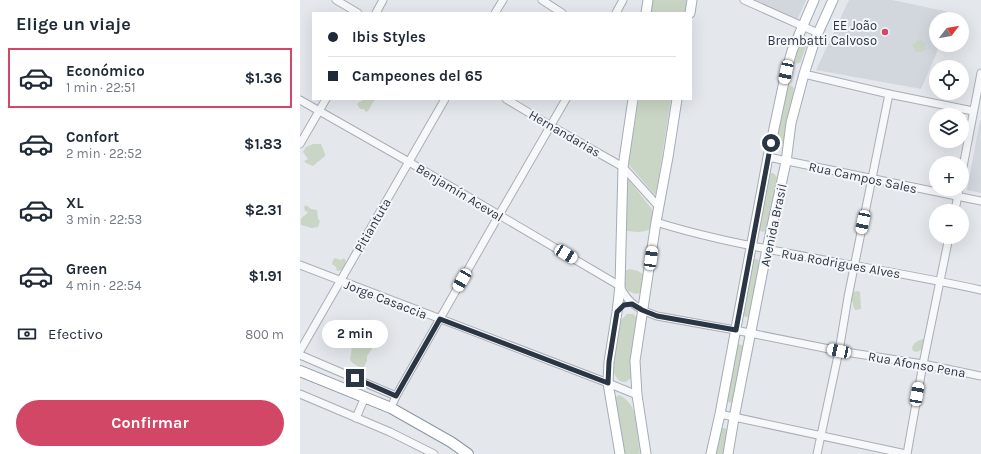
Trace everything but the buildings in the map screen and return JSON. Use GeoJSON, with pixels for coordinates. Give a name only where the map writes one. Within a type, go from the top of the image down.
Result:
{"type":"FeatureCollection","features":[{"type":"Feature","properties":{"kind":"highway"},"geometry":{"type":"LineString","coordinates":[[300,371],[391,408],[451,442],[468,454]]}},
{"type":"Feature","properties":{"kind":"main road"},"geometry":{"type":"LineString","coordinates":[[646,12],[648,0]]}},
{"type":"Feature","properties":{"kind":"main road"},"geometry":{"type":"LineString","coordinates":[[690,12],[692,0]]}},
{"type":"Feature","properties":{"kind":"main road","name":"Avenida Brasil"},"geometry":{"type":"LineString","coordinates":[[711,454],[720,414],[768,157],[786,72],[792,52],[814,0]]}},
{"type":"Feature","properties":{"kind":"main road","name":"Avenida Brasil"},"geometry":{"type":"LineString","coordinates":[[728,454],[767,249],[786,162],[791,124],[804,74],[818,33],[833,0]]}},
{"type":"Feature","properties":{"kind":"main road"},"geometry":{"type":"LineString","coordinates":[[620,454],[608,383],[609,362],[620,286],[623,167],[633,100]]}},
{"type":"Feature","properties":{"kind":"main road"},"geometry":{"type":"LineString","coordinates":[[646,454],[635,361],[656,222],[677,100]]}},
{"type":"Feature","properties":{"kind":"street"},"geometry":{"type":"LineString","coordinates":[[336,0],[356,12]]}},
{"type":"Feature","properties":{"kind":"street"},"geometry":{"type":"LineString","coordinates":[[377,12],[383,0]]}},
{"type":"Feature","properties":{"kind":"street"},"geometry":{"type":"LineString","coordinates":[[496,12],[503,0]]}},
{"type":"Feature","properties":{"kind":"street"},"geometry":{"type":"LineString","coordinates":[[542,0],[560,12]]}},
{"type":"Feature","properties":{"kind":"street"},"geometry":{"type":"LineString","coordinates":[[617,12],[623,0]]}},
{"type":"Feature","properties":{"kind":"street"},"geometry":{"type":"LineString","coordinates":[[744,0],[818,33]]}},
{"type":"Feature","properties":{"kind":"street"},"geometry":{"type":"LineString","coordinates":[[965,156],[981,73]]}},
{"type":"Feature","properties":{"kind":"street"},"geometry":{"type":"LineString","coordinates":[[804,74],[889,94],[973,110]]}},
{"type":"Feature","properties":{"kind":"street"},"geometry":{"type":"LineString","coordinates":[[817,454],[839,351],[854,266],[889,94]]}},
{"type":"Feature","properties":{"kind":"street","name":"Benjamín Aceval"},"geometry":{"type":"LineString","coordinates":[[300,100],[620,286]]}},
{"type":"Feature","properties":{"kind":"street"},"geometry":{"type":"LineString","coordinates":[[300,144],[325,100]]}},
{"type":"Feature","properties":{"kind":"street","name":"Pitiantuta"},"geometry":{"type":"LineString","coordinates":[[300,350],[444,100]]}},
{"type":"Feature","properties":{"kind":"street","name":"Hernandarias"},"geometry":{"type":"LineString","coordinates":[[508,100],[623,167],[659,207]]}},
{"type":"Feature","properties":{"kind":"street"},"geometry":{"type":"LineString","coordinates":[[391,408],[396,396],[565,100]]}},
{"type":"Feature","properties":{"kind":"street","name":"Rua Campos Sales"},"geometry":{"type":"LineString","coordinates":[[768,157],[786,162],[981,201]]}},
{"type":"Feature","properties":{"kind":"street"},"geometry":{"type":"LineString","coordinates":[[956,204],[958,197]]}},
{"type":"Feature","properties":{"kind":"street","name":"Rua Rodrigues Alves"},"geometry":{"type":"LineString","coordinates":[[656,222],[673,228],[752,246],[981,290]]}},
{"type":"Feature","properties":{"kind":"street"},"geometry":{"type":"LineString","coordinates":[[720,414],[907,454],[923,364],[948,244]]}},
{"type":"Feature","properties":{"kind":"street","name":"Jorge Casaccia"},"geometry":{"type":"LineString","coordinates":[[300,265],[638,395]]}},
{"type":"Feature","properties":{"kind":"street"},"geometry":{"type":"LineString","coordinates":[[620,286],[624,295],[632,304]]}},
{"type":"Feature","properties":{"kind":"street"},"geometry":{"type":"LineString","coordinates":[[617,312],[624,305],[632,304]]}},
{"type":"Feature","properties":{"kind":"street","name":"Rua Afonso Pena"},"geometry":{"type":"LineString","coordinates":[[632,304],[657,316],[839,351],[923,364],[981,376]]}},
{"type":"Feature","properties":{"kind":"street"},"geometry":{"type":"LineString","coordinates":[[300,355],[396,396]]}},
{"type":"Feature","properties":{"kind":"street"},"geometry":{"type":"LineString","coordinates":[[300,394],[390,432],[434,454]]}},
{"type":"Feature","properties":{"kind":"street"},"geometry":{"type":"LineString","coordinates":[[356,418],[365,397]]}},
{"type":"Feature","properties":{"kind":"shaded area"},"geometry":{"type":"Polygon","coordinates":[[[753,0],[806,0],[797,20],[753,0]]]}},
{"type":"Feature","properties":{"kind":"shaded area","name":"EE João Brembatti Calvoso"},"geometry":{"type":"Polygon","coordinates":[[[849,0],[892,0],[949,12],[929,12],[929,52],[937,52],[934,60],[929,60],[929,70],[921,89],[816,70],[849,0]]]}},
{"type":"Feature","properties":{"kind":"shaded area"},"geometry":{"type":"Polygon","coordinates":[[[981,120],[981,193],[969,190],[969,179],[981,120]]]}},
{"type":"Feature","properties":{"kind":"green space"},"geometry":{"type":"Polygon","coordinates":[[[653,0],[687,0],[685,12],[651,12],[653,0]]]}},
{"type":"Feature","properties":{"kind":"green space"},"geometry":{"type":"Polygon","coordinates":[[[806,38],[809,39],[800,63],[790,64],[797,45],[806,38]]]}},
{"type":"Feature","properties":{"kind":"green space"},"geometry":{"type":"Polygon","coordinates":[[[919,39],[926,44],[925,49],[922,52],[915,52],[912,45],[919,39]]]}},
{"type":"Feature","properties":{"kind":"green space"},"geometry":{"type":"Polygon","coordinates":[[[787,85],[794,88],[785,141],[783,143],[778,143],[776,141],[787,85]]]}},
{"type":"Feature","properties":{"kind":"green space"},"geometry":{"type":"Polygon","coordinates":[[[374,100],[366,112],[364,109],[360,109],[357,104],[362,101],[374,100]]]}},
{"type":"Feature","properties":{"kind":"green space"},"geometry":{"type":"Polygon","coordinates":[[[639,100],[671,100],[656,194],[654,194],[628,162],[639,100]]]}},
{"type":"Feature","properties":{"kind":"green space"},"geometry":{"type":"Polygon","coordinates":[[[313,144],[321,144],[325,156],[313,166],[304,161],[308,159],[303,152],[306,147],[313,144]]]}},
{"type":"Feature","properties":{"kind":"green space"},"geometry":{"type":"Polygon","coordinates":[[[773,173],[777,177],[767,229],[762,232],[758,229],[766,176],[773,173]]]}},
{"type":"Feature","properties":{"kind":"green space"},"geometry":{"type":"Polygon","coordinates":[[[628,179],[651,208],[653,213],[650,229],[636,232],[627,231],[625,229],[628,179]]]}},
{"type":"Feature","properties":{"kind":"green space"},"geometry":{"type":"Polygon","coordinates":[[[306,205],[311,209],[317,210],[318,219],[320,221],[318,227],[312,228],[301,225],[302,218],[308,212],[305,211],[304,207],[306,205]]]}},
{"type":"Feature","properties":{"kind":"green space"},"geometry":{"type":"Polygon","coordinates":[[[335,258],[341,260],[344,258],[346,261],[342,270],[337,271],[336,267],[332,264],[335,258]]]}},
{"type":"Feature","properties":{"kind":"green space"},"geometry":{"type":"Polygon","coordinates":[[[754,259],[761,262],[750,317],[746,317],[742,315],[750,262],[754,259]]]}},
{"type":"Feature","properties":{"kind":"green space"},"geometry":{"type":"Polygon","coordinates":[[[630,269],[638,271],[644,275],[640,293],[636,294],[628,291],[624,279],[624,271],[630,269]]]}},
{"type":"Feature","properties":{"kind":"green space"},"geometry":{"type":"Polygon","coordinates":[[[852,292],[860,292],[861,309],[855,310],[849,296],[852,292]]]}},
{"type":"Feature","properties":{"kind":"green space"},"geometry":{"type":"Polygon","coordinates":[[[627,314],[633,314],[637,320],[631,377],[626,382],[623,382],[615,376],[613,369],[620,321],[627,314]]]}},
{"type":"Feature","properties":{"kind":"green space"},"geometry":{"type":"Polygon","coordinates":[[[923,339],[926,343],[923,349],[917,352],[913,351],[912,348],[915,343],[923,339]]]}},
{"type":"Feature","properties":{"kind":"green space"},"geometry":{"type":"Polygon","coordinates":[[[358,341],[373,345],[367,356],[367,361],[364,367],[356,365],[350,360],[352,347],[358,341]]]}},
{"type":"Feature","properties":{"kind":"green space"},"geometry":{"type":"Polygon","coordinates":[[[738,344],[745,348],[734,402],[730,403],[726,400],[735,347],[738,344]]]}},
{"type":"Feature","properties":{"kind":"green space"},"geometry":{"type":"Polygon","coordinates":[[[619,395],[628,402],[634,412],[640,454],[625,454],[615,401],[616,397],[619,395]]]}},
{"type":"Feature","properties":{"kind":"green space"},"geometry":{"type":"Polygon","coordinates":[[[725,428],[729,432],[725,454],[714,454],[718,431],[725,428]]]}},
{"type":"Feature","properties":{"kind":"place","name":"EE João Brembatti Calvoso"},"geometry":{"type":"Point","coordinates":[885,32]}},
{"type":"Feature","properties":{"kind":"route"},"geometry":{"type":"LineString","coordinates":[[355,378],[396,396],[440,319],[608,383],[609,362],[617,312],[624,305],[632,304],[657,316],[736,330],[771,143]]}}]}
